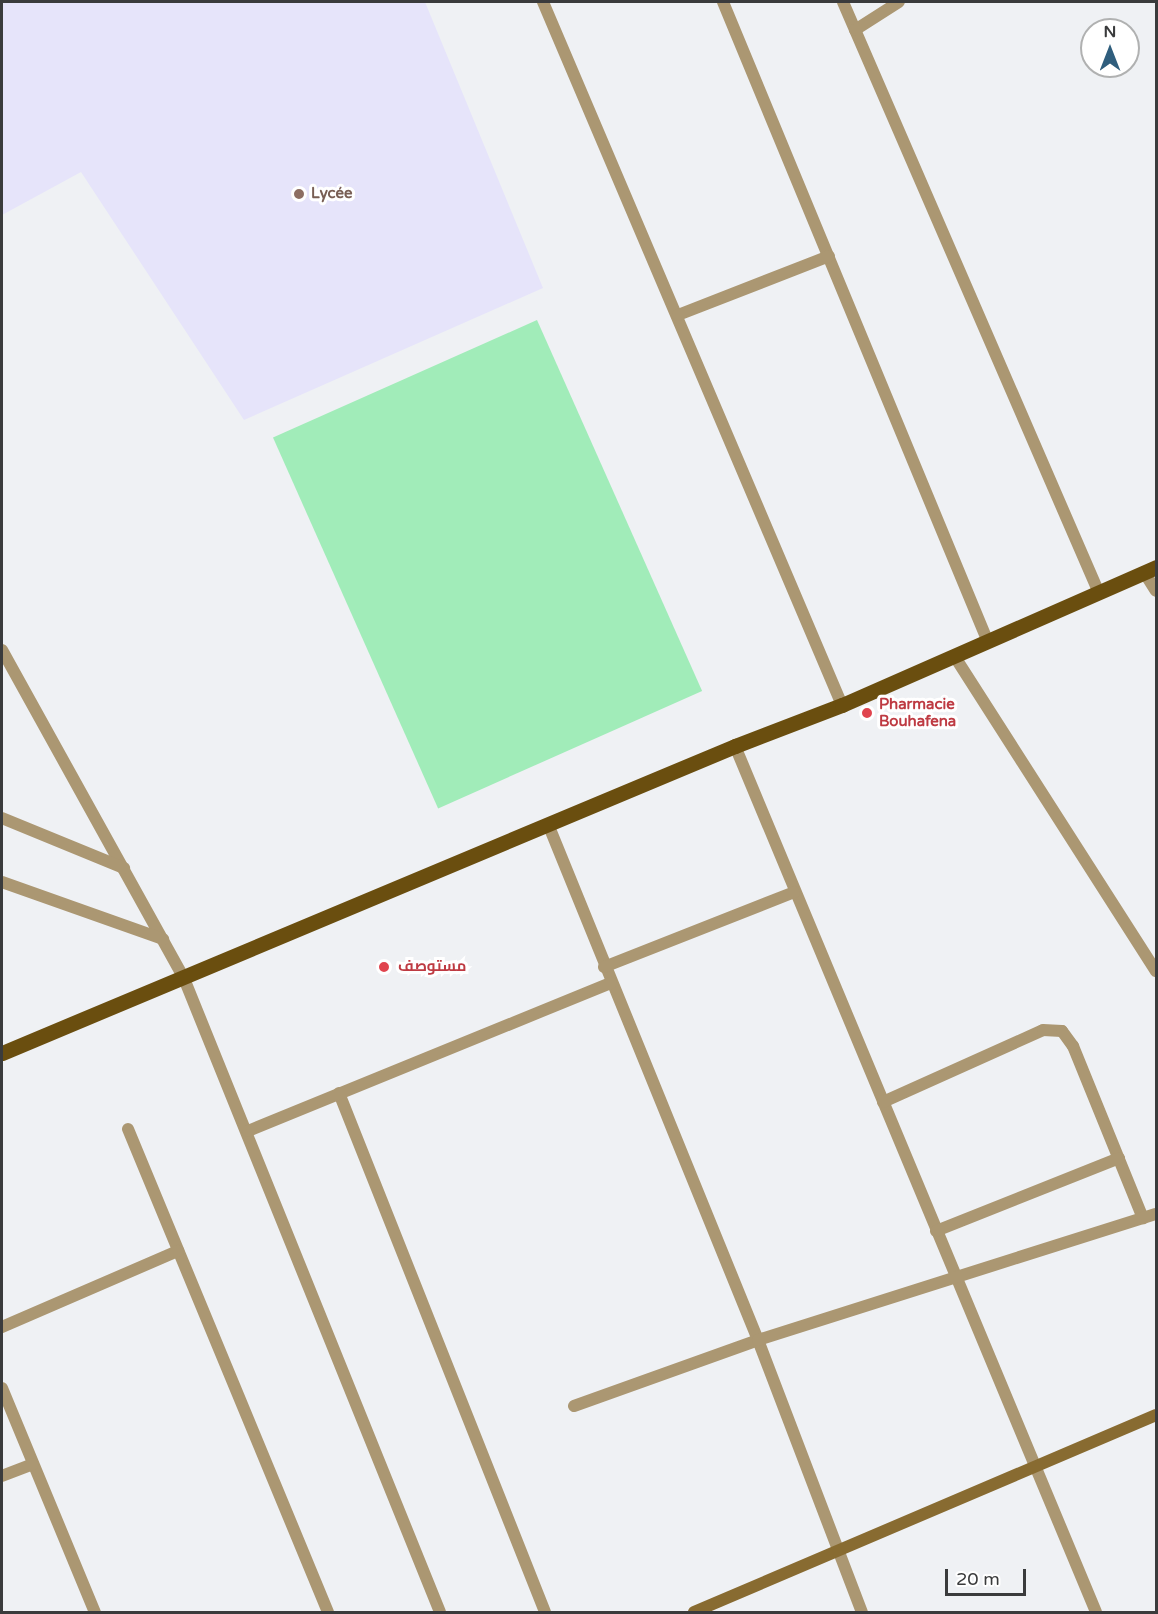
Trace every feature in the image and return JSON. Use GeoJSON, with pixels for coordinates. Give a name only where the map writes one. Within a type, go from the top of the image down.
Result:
{"type":"FeatureCollection","features":[{"type":"Feature","properties":{"kind":"main road"},"geometry":{"type":"LineString","coordinates":[[2,1053],[735,746],[842,705],[1150,569]]}},
{"type":"Feature","properties":{"kind":"street"},"geometry":{"type":"LineString","coordinates":[[543,2],[842,705]]}},
{"type":"Feature","properties":{"kind":"street"},"geometry":{"type":"LineString","coordinates":[[723,2],[988,642]]}},
{"type":"Feature","properties":{"kind":"street"},"geometry":{"type":"LineString","coordinates":[[843,2],[1099,593]]}},
{"type":"Feature","properties":{"kind":"street"},"geometry":{"type":"LineString","coordinates":[[855,30],[899,2]]}},
{"type":"Feature","properties":{"kind":"street"},"geometry":{"type":"LineString","coordinates":[[678,315],[829,256]]}},
{"type":"Feature","properties":{"kind":"street"},"geometry":{"type":"LineString","coordinates":[[1150,569],[1156,591]]}},
{"type":"Feature","properties":{"kind":"street"},"geometry":{"type":"LineString","coordinates":[[2,650],[183,976],[248,1131],[440,1612]]}},
{"type":"Feature","properties":{"kind":"street"},"geometry":{"type":"LineString","coordinates":[[954,657],[1156,971]]}},
{"type":"Feature","properties":{"kind":"street"},"geometry":{"type":"LineString","coordinates":[[735,746],[1096,1612]]}},
{"type":"Feature","properties":{"kind":"street"},"geometry":{"type":"LineString","coordinates":[[2,818],[124,868]]}},
{"type":"Feature","properties":{"kind":"street"},"geometry":{"type":"LineString","coordinates":[[548,824],[604,967],[758,1340],[862,1612]]}},
{"type":"Feature","properties":{"kind":"street"},"geometry":{"type":"LineString","coordinates":[[2,882],[164,939]]}},
{"type":"Feature","properties":{"kind":"street"},"geometry":{"type":"LineString","coordinates":[[604,967],[794,892]]}},
{"type":"Feature","properties":{"kind":"street"},"geometry":{"type":"LineString","coordinates":[[248,1131],[612,983]]}},
{"type":"Feature","properties":{"kind":"street"},"geometry":{"type":"LineString","coordinates":[[883,1102],[1054,1028],[1062,1030],[1073,1046],[1143,1218]]}},
{"type":"Feature","properties":{"kind":"street"},"geometry":{"type":"LineString","coordinates":[[339,1093],[545,1612]]}},
{"type":"Feature","properties":{"kind":"street"},"geometry":{"type":"LineString","coordinates":[[128,1130],[328,1612]]}},
{"type":"Feature","properties":{"kind":"street"},"geometry":{"type":"LineString","coordinates":[[936,1231],[1119,1158]]}},
{"type":"Feature","properties":{"kind":"street"},"geometry":{"type":"LineString","coordinates":[[574,1406],[758,1340],[1156,1214]]}},
{"type":"Feature","properties":{"kind":"street"},"geometry":{"type":"LineString","coordinates":[[2,1327],[178,1251]]}},
{"type":"Feature","properties":{"kind":"street"},"geometry":{"type":"LineString","coordinates":[[2,1388],[95,1612]]}},
{"type":"Feature","properties":{"kind":"street"},"geometry":{"type":"LineString","coordinates":[[694,1612],[1035,1469],[1156,1415]]}},
{"type":"Feature","properties":{"kind":"street"},"geometry":{"type":"LineString","coordinates":[[2,1476],[33,1464]]}},
{"type":"Feature","properties":{"kind":"shaded area","name":"Lycée"},"geometry":{"type":"Polygon","coordinates":[[[2,2],[425,2],[543,288],[244,420],[81,172],[2,215],[2,2]]]}},
{"type":"Feature","properties":{"kind":"green space"},"geometry":{"type":"Polygon","coordinates":[[[537,320],[702,691],[438,808],[273,438],[537,320]]]}},
{"type":"Feature","properties":{"kind":"place","name":"Lycée"},"geometry":{"type":"Point","coordinates":[299,194]}},
{"type":"Feature","properties":{"kind":"place","name":"Pharmacie Bouhafena"},"geometry":{"type":"Point","coordinates":[867,713]}},
{"type":"Feature","properties":{"kind":"place","name":"مستوصف"},"geometry":{"type":"Point","coordinates":[384,967]}}]}
